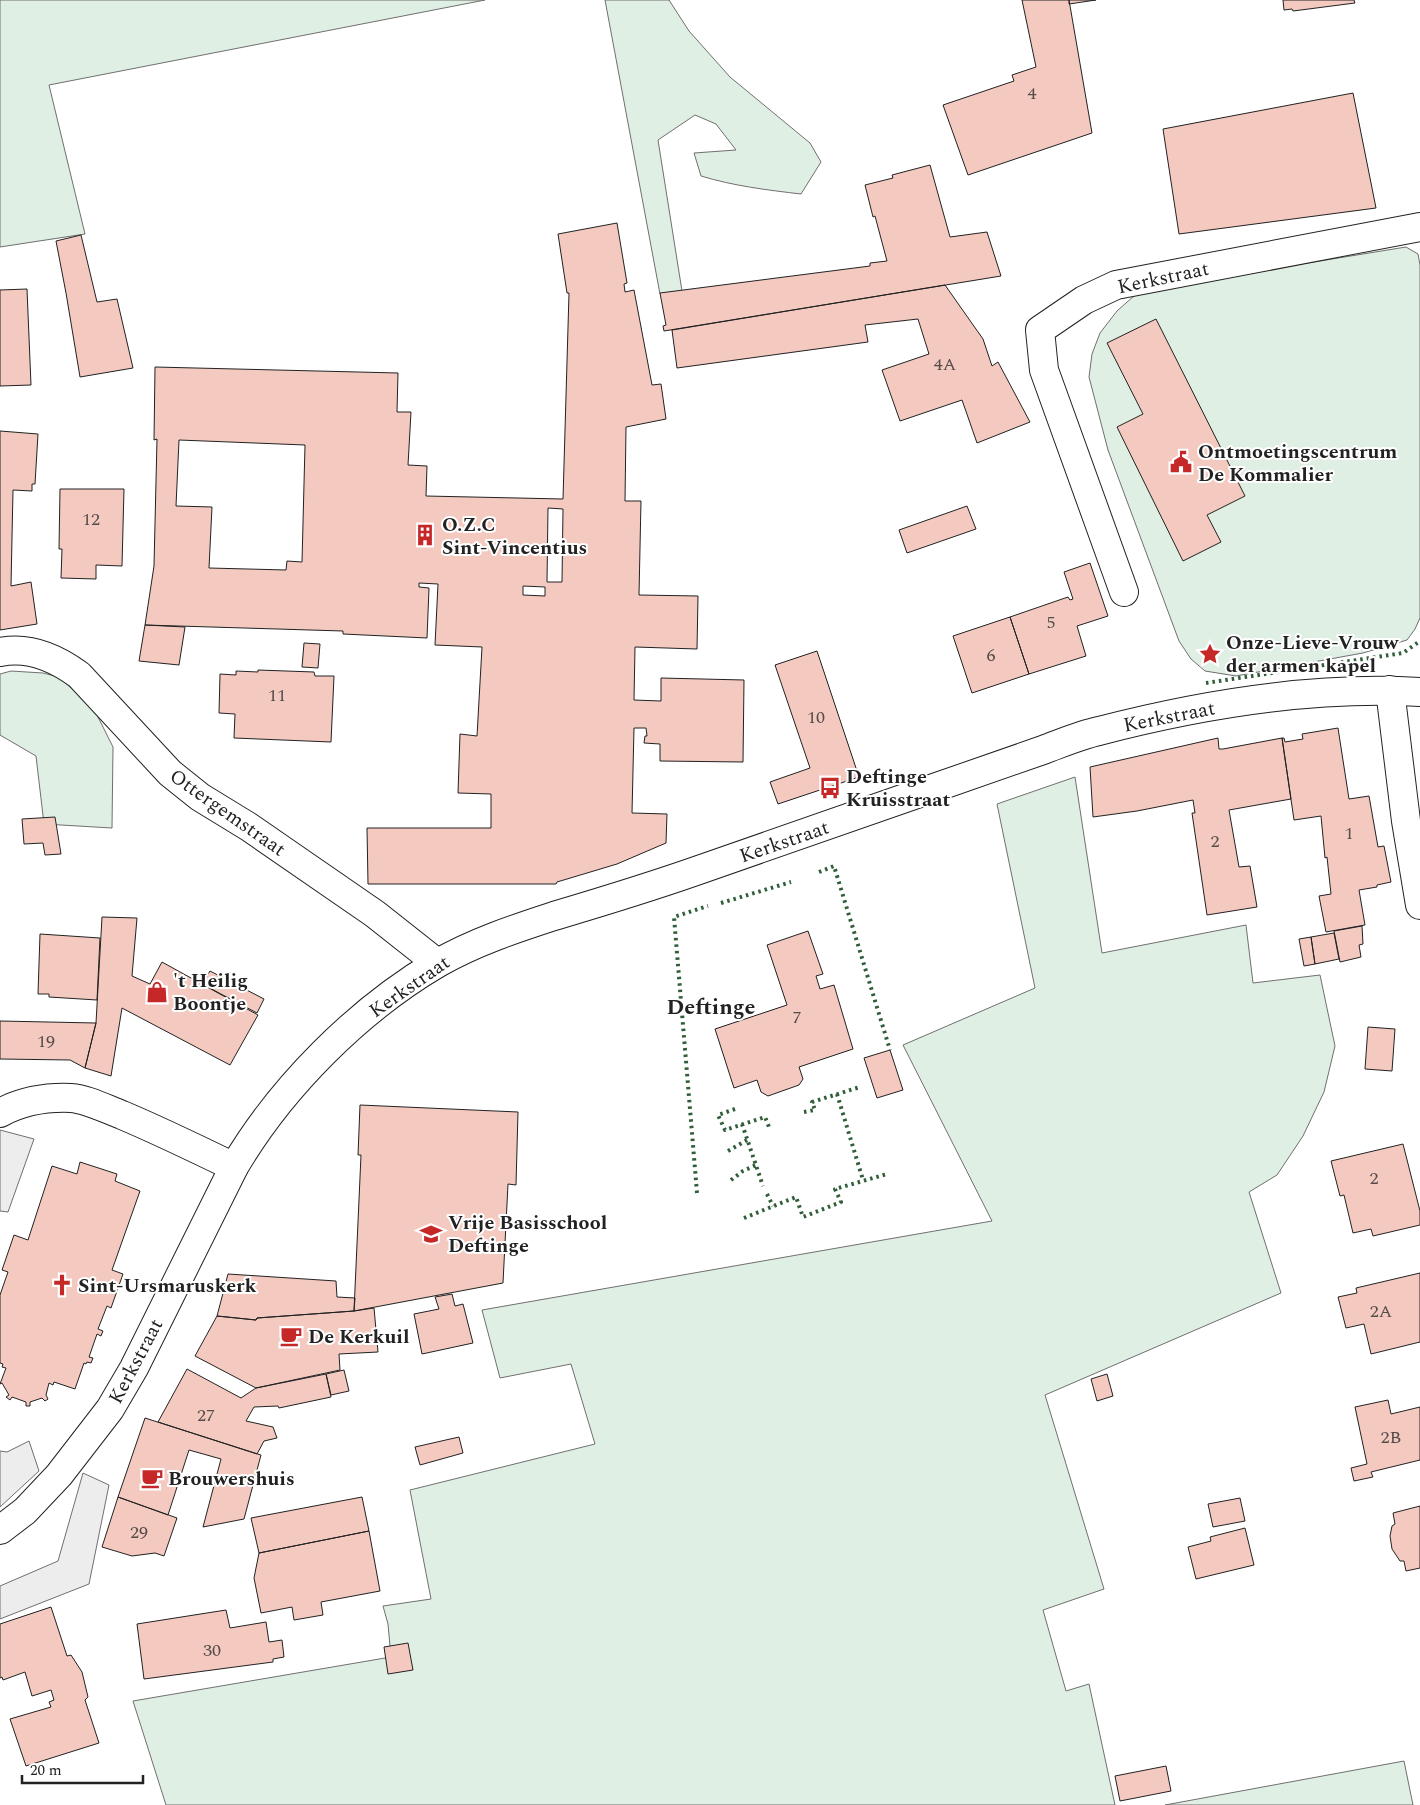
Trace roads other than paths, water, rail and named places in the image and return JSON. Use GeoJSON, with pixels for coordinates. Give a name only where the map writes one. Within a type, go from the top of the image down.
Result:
{"type":"FeatureCollection","features":[{"type":"Feature","properties":{"kind":"street","name":"Kerkstraat"},"geometry":{"type":"LineString","coordinates":[[1124,592],[1044,370],[1040,330],[1084,300],[1116,285],[1420,227]]}},
{"type":"Feature","properties":{"kind":"street","name":"Ottergemstraat"},"geometry":{"type":"LineString","coordinates":[[0,652],[31,652],[50,656],[65,664],[79,675],[170,773],[200,797],[249,827],[374,914],[438,963]]}},
{"type":"Feature","properties":{"kind":"street","name":"Kerkstraat"},"geometry":{"type":"LineString","coordinates":[[0,1530],[25,1511],[59,1476],[110,1409],[134,1368],[234,1167],[253,1135],[274,1107],[338,1040],[401,987],[438,963],[474,944],[517,928],[656,885],[1097,731],[1189,711],[1282,695],[1390,690],[1420,692]]}},
{"type":"Feature","properties":{"kind":"street"},"geometry":{"type":"LineString","coordinates":[[1390,690],[1406,821],[1420,905]]}},
{"type":"Feature","properties":{"kind":"street"},"geometry":{"type":"LineString","coordinates":[[0,1113],[15,1104],[44,1098],[72,1098],[103,1107],[165,1133],[234,1167]]}},
{"type":"Feature","properties":{"kind":"place","name":"Ontmoetingscentrum De Kommalier"},"geometry":{"type":"Point","coordinates":[1181,462]}},
{"type":"Feature","properties":{"kind":"place","name":"O.Z.C Sint-Vincentius"},"geometry":{"type":"Point","coordinates":[425,535]}},
{"type":"Feature","properties":{"kind":"place","name":"Onze-Lieve-Vrouw der armen kapel"},"geometry":{"type":"Point","coordinates":[1210,654]}},
{"type":"Feature","properties":{"kind":"place","name":"Deftinge Kruisstraat"},"geometry":{"type":"Point","coordinates":[830,788]}},
{"type":"Feature","properties":{"kind":"place","name":"'t Heilig Boontje"},"geometry":{"type":"Point","coordinates":[157,992]}},
{"type":"Feature","properties":{"kind":"place","name":"Vrije Basisschool Deftinge"},"geometry":{"type":"Point","coordinates":[431,1234]}},
{"type":"Feature","properties":{"kind":"place","name":"Sint-Ursmaruskerk"},"geometry":{"type":"Point","coordinates":[62,1285]}},
{"type":"Feature","properties":{"kind":"place","name":"De Kerkuil"},"geometry":{"type":"Point","coordinates":[291,1336]}},
{"type":"Feature","properties":{"kind":"place","name":"Brouwershuis"},"geometry":{"type":"Point","coordinates":[152,1478]}},
{"type":"Feature","properties":{"kind":"district","name":"Deftinge"},"geometry":{"type":"Point","coordinates":[711,1006]}}]}
